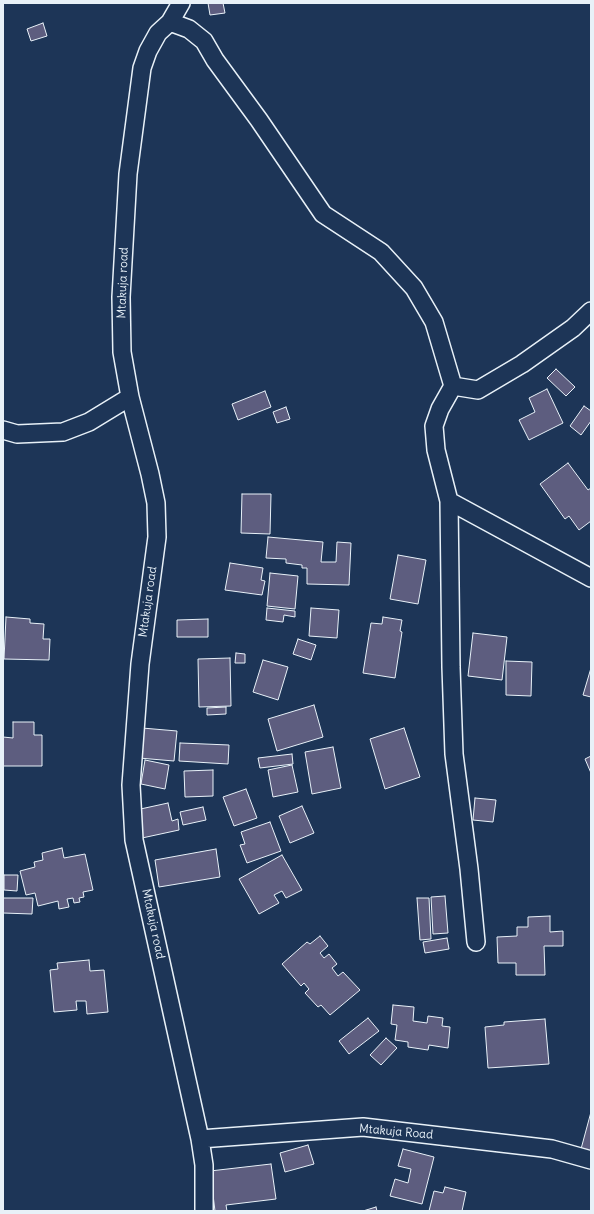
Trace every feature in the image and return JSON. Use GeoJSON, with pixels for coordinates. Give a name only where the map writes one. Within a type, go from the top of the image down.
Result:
{"type":"FeatureCollection","features":[{"type":"Feature","properties":{"kind":"street","name":"Mtakuja road"},"geometry":{"type":"LineString","coordinates":[[181,3],[170,22],[158,33],[148,51],[142,68],[128,174],[121,297],[122,352],[130,397],[156,503],[157,537],[140,671],[131,785],[134,840],[200,1139],[204,1165],[204,1211]]}},
{"type":"Feature","properties":{"kind":"street"},"geometry":{"type":"LineString","coordinates":[[170,22],[189,29],[204,41],[260,120],[323,214],[381,252],[414,288],[434,322],[453,386],[440,409],[434,426],[436,450],[450,501],[451,674],[454,754],[469,870],[476,942]]}},
{"type":"Feature","properties":{"kind":"street"},"geometry":{"type":"LineString","coordinates":[[453,386],[478,390],[522,364],[573,328],[591,311]]}},
{"type":"Feature","properties":{"kind":"street"},"geometry":{"type":"LineString","coordinates":[[3,430],[17,434],[63,432],[89,422],[130,397]]}},
{"type":"Feature","properties":{"kind":"street"},"geometry":{"type":"LineString","coordinates":[[450,501],[591,578]]}},
{"type":"Feature","properties":{"kind":"street","name":"Mtakuja Road"},"geometry":{"type":"LineString","coordinates":[[200,1139],[363,1127],[552,1149],[591,1160]]}},
{"type":"Feature","properties":{"kind":"building"},"geometry":{"type":"Polygon","coordinates":[[[208,3],[223,3],[225,13],[210,15],[208,3]]]}},
{"type":"Feature","properties":{"kind":"building"},"geometry":{"type":"Polygon","coordinates":[[[43,23],[47,36],[31,41],[27,29],[43,23]]]}},
{"type":"Feature","properties":{"kind":"building"},"geometry":{"type":"Polygon","coordinates":[[[556,369],[575,387],[566,396],[547,378],[556,369]]]}},
{"type":"Feature","properties":{"kind":"building"},"geometry":{"type":"Polygon","coordinates":[[[547,389],[563,423],[529,440],[519,420],[535,412],[529,398],[547,389]]]}},
{"type":"Feature","properties":{"kind":"building"},"geometry":{"type":"Polygon","coordinates":[[[265,391],[271,407],[238,420],[232,404],[265,391]]]}},
{"type":"Feature","properties":{"kind":"building"},"geometry":{"type":"Polygon","coordinates":[[[584,406],[591,411],[591,421],[581,435],[570,426],[584,406]]]}},
{"type":"Feature","properties":{"kind":"building"},"geometry":{"type":"Polygon","coordinates":[[[286,407],[290,419],[277,423],[273,412],[286,407]]]}},
{"type":"Feature","properties":{"kind":"building"},"geometry":{"type":"Polygon","coordinates":[[[568,463],[588,490],[591,488],[591,521],[579,530],[569,516],[565,519],[540,484],[568,463]]]}},
{"type":"Feature","properties":{"kind":"building"},"geometry":{"type":"Polygon","coordinates":[[[242,494],[271,494],[270,534],[241,533],[242,494]]]}},
{"type":"Feature","properties":{"kind":"building"},"geometry":{"type":"Polygon","coordinates":[[[268,537],[323,542],[321,562],[336,562],[337,542],[351,543],[349,585],[307,584],[307,568],[302,568],[302,565],[286,563],[286,559],[266,558],[268,537]]]}},
{"type":"Feature","properties":{"kind":"building"},"geometry":{"type":"Polygon","coordinates":[[[398,555],[426,560],[418,604],[390,599],[398,555]]]}},
{"type":"Feature","properties":{"kind":"building"},"geometry":{"type":"Polygon","coordinates":[[[230,563],[263,568],[261,580],[265,581],[262,595],[225,590],[230,563]]]}},
{"type":"Feature","properties":{"kind":"building"},"geometry":{"type":"Polygon","coordinates":[[[270,573],[298,576],[295,609],[267,606],[270,573]]]}},
{"type":"Feature","properties":{"kind":"building"},"geometry":{"type":"Polygon","coordinates":[[[267,608],[295,611],[295,617],[284,615],[283,622],[266,620],[267,608]]]}},
{"type":"Feature","properties":{"kind":"building"},"geometry":{"type":"Polygon","coordinates":[[[311,608],[339,610],[337,638],[309,636],[311,608]]]}},
{"type":"Feature","properties":{"kind":"building"},"geometry":{"type":"Polygon","coordinates":[[[6,617],[30,619],[30,623],[44,624],[43,639],[50,639],[49,660],[4,659],[6,617]]]}},
{"type":"Feature","properties":{"kind":"building"},"geometry":{"type":"Polygon","coordinates":[[[383,617],[402,620],[400,631],[402,632],[395,678],[363,673],[371,623],[382,624],[383,617]]]}},
{"type":"Feature","properties":{"kind":"building"},"geometry":{"type":"Polygon","coordinates":[[[208,619],[208,637],[177,637],[177,620],[208,619]]]}},
{"type":"Feature","properties":{"kind":"building"},"geometry":{"type":"Polygon","coordinates":[[[473,633],[507,637],[502,680],[468,676],[473,633]]]}},
{"type":"Feature","properties":{"kind":"building"},"geometry":{"type":"Polygon","coordinates":[[[298,639],[316,645],[311,660],[293,654],[298,639]]]}},
{"type":"Feature","properties":{"kind":"building"},"geometry":{"type":"Polygon","coordinates":[[[236,653],[245,654],[245,663],[235,663],[236,653]]]}},
{"type":"Feature","properties":{"kind":"building"},"geometry":{"type":"Polygon","coordinates":[[[230,658],[231,706],[199,707],[198,659],[230,658]]]}},
{"type":"Feature","properties":{"kind":"building"},"geometry":{"type":"Polygon","coordinates":[[[263,660],[288,667],[278,700],[253,692],[263,660]]]}},
{"type":"Feature","properties":{"kind":"building"},"geometry":{"type":"Polygon","coordinates":[[[506,661],[532,662],[531,696],[506,695],[506,661]]]}},
{"type":"Feature","properties":{"kind":"building"},"geometry":{"type":"Polygon","coordinates":[[[591,668],[591,697],[583,695],[591,668]]]}},
{"type":"Feature","properties":{"kind":"building"},"geometry":{"type":"Polygon","coordinates":[[[314,705],[323,737],[277,751],[268,719],[314,705]]]}},
{"type":"Feature","properties":{"kind":"building"},"geometry":{"type":"Polygon","coordinates":[[[226,707],[226,714],[207,715],[207,708],[226,707]]]}},
{"type":"Feature","properties":{"kind":"building"},"geometry":{"type":"Polygon","coordinates":[[[13,722],[34,722],[34,735],[42,735],[42,766],[3,766],[3,737],[13,738],[13,722]]]}},
{"type":"Feature","properties":{"kind":"building"},"geometry":{"type":"Polygon","coordinates":[[[142,728],[177,731],[174,761],[139,758],[142,728]]]}},
{"type":"Feature","properties":{"kind":"building"},"geometry":{"type":"Polygon","coordinates":[[[404,728],[420,777],[385,789],[370,739],[404,728]]]}},
{"type":"Feature","properties":{"kind":"building"},"geometry":{"type":"Polygon","coordinates":[[[180,743],[229,745],[228,764],[179,761],[180,743]]]}},
{"type":"Feature","properties":{"kind":"building"},"geometry":{"type":"Polygon","coordinates":[[[333,747],[341,788],[312,794],[305,752],[333,747]]]}},
{"type":"Feature","properties":{"kind":"building"},"geometry":{"type":"Polygon","coordinates":[[[292,754],[293,764],[260,768],[258,758],[292,754]]]}},
{"type":"Feature","properties":{"kind":"building"},"geometry":{"type":"Polygon","coordinates":[[[591,756],[591,773],[585,759],[591,756]]]}},
{"type":"Feature","properties":{"kind":"building"},"geometry":{"type":"Polygon","coordinates":[[[145,760],[169,765],[165,789],[141,784],[145,760]]]}},
{"type":"Feature","properties":{"kind":"building"},"geometry":{"type":"Polygon","coordinates":[[[292,765],[298,792],[273,797],[268,770],[292,765]]]}},
{"type":"Feature","properties":{"kind":"building"},"geometry":{"type":"Polygon","coordinates":[[[213,770],[213,796],[185,797],[184,771],[213,770]]]}},
{"type":"Feature","properties":{"kind":"building"},"geometry":{"type":"Polygon","coordinates":[[[246,789],[257,818],[234,826],[223,797],[246,789]]]}},
{"type":"Feature","properties":{"kind":"building"},"geometry":{"type":"Polygon","coordinates":[[[475,798],[496,800],[493,822],[473,820],[475,798]]]}},
{"type":"Feature","properties":{"kind":"building"},"geometry":{"type":"Polygon","coordinates":[[[168,803],[172,821],[178,819],[179,830],[142,838],[136,810],[168,803]]]}},
{"type":"Feature","properties":{"kind":"building"},"geometry":{"type":"Polygon","coordinates":[[[302,806],[314,833],[290,843],[279,816],[302,806]]]}},
{"type":"Feature","properties":{"kind":"building"},"geometry":{"type":"Polygon","coordinates":[[[203,807],[206,820],[183,825],[180,812],[203,807]]]}},
{"type":"Feature","properties":{"kind":"building"},"geometry":{"type":"Polygon","coordinates":[[[270,822],[281,851],[247,863],[240,845],[245,844],[241,832],[270,822]]]}},
{"type":"Feature","properties":{"kind":"building"},"geometry":{"type":"Polygon","coordinates":[[[62,848],[64,858],[85,854],[93,890],[83,892],[84,897],[79,898],[80,902],[74,903],[73,898],[67,899],[69,907],[59,909],[58,901],[38,906],[35,893],[26,895],[20,871],[35,867],[34,862],[43,860],[42,853],[62,848]]]}},
{"type":"Feature","properties":{"kind":"building"},"geometry":{"type":"Polygon","coordinates":[[[216,849],[220,877],[159,887],[155,860],[216,849]]]}},
{"type":"Feature","properties":{"kind":"building"},"geometry":{"type":"Polygon","coordinates":[[[282,855],[302,890],[286,898],[282,891],[274,895],[279,903],[259,914],[239,879],[282,855]]]}},
{"type":"Feature","properties":{"kind":"building"},"geometry":{"type":"Polygon","coordinates":[[[4,875],[18,875],[17,891],[4,890],[4,875]]]}},
{"type":"Feature","properties":{"kind":"building"},"geometry":{"type":"Polygon","coordinates":[[[445,896],[448,933],[433,934],[431,897],[445,896]]]}},
{"type":"Feature","properties":{"kind":"building"},"geometry":{"type":"Polygon","coordinates":[[[3,898],[33,898],[32,914],[3,913],[3,898]]]}},
{"type":"Feature","properties":{"kind":"building"},"geometry":{"type":"Polygon","coordinates":[[[417,898],[429,898],[431,939],[420,940],[417,898]]]}},
{"type":"Feature","properties":{"kind":"building"},"geometry":{"type":"Polygon","coordinates":[[[550,916],[550,932],[563,931],[563,946],[544,946],[545,975],[516,975],[516,963],[498,963],[497,937],[517,936],[517,927],[528,927],[528,917],[550,916]]]}},
{"type":"Feature","properties":{"kind":"building"},"geometry":{"type":"Polygon","coordinates":[[[320,936],[328,946],[320,953],[324,958],[329,954],[337,964],[332,968],[338,976],[343,972],[360,990],[330,1015],[321,1005],[318,1007],[305,993],[309,989],[304,983],[301,986],[282,964],[307,942],[310,944],[320,936]]]}},
{"type":"Feature","properties":{"kind":"building"},"geometry":{"type":"Polygon","coordinates":[[[447,938],[449,949],[425,953],[423,942],[447,938]]]}},
{"type":"Feature","properties":{"kind":"building"},"geometry":{"type":"Polygon","coordinates":[[[89,960],[90,971],[104,970],[108,1012],[87,1014],[86,1001],[76,1001],[77,1010],[54,1012],[50,970],[58,969],[57,963],[89,960]]]}},
{"type":"Feature","properties":{"kind":"building"},"geometry":{"type":"Polygon","coordinates":[[[393,1005],[414,1007],[413,1021],[427,1023],[428,1016],[443,1018],[442,1026],[450,1027],[448,1048],[429,1045],[428,1050],[408,1047],[408,1042],[395,1040],[397,1025],[391,1024],[393,1005]]]}},
{"type":"Feature","properties":{"kind":"building"},"geometry":{"type":"Polygon","coordinates":[[[368,1018],[379,1031],[349,1054],[339,1041],[368,1018]]]}},
{"type":"Feature","properties":{"kind":"building"},"geometry":{"type":"Polygon","coordinates":[[[545,1019],[549,1064],[488,1068],[485,1027],[504,1025],[504,1022],[545,1019]]]}},
{"type":"Feature","properties":{"kind":"building"},"geometry":{"type":"Polygon","coordinates":[[[386,1038],[397,1048],[381,1065],[370,1055],[386,1038]]]}},
{"type":"Feature","properties":{"kind":"building"},"geometry":{"type":"Polygon","coordinates":[[[591,1112],[591,1152],[581,1149],[591,1112]]]}},
{"type":"Feature","properties":{"kind":"building"},"geometry":{"type":"Polygon","coordinates":[[[308,1145],[314,1164],[285,1172],[280,1153],[308,1145]]]}},
{"type":"Feature","properties":{"kind":"building"},"geometry":{"type":"Polygon","coordinates":[[[403,1149],[434,1157],[422,1204],[390,1196],[395,1179],[408,1183],[411,1169],[398,1166],[403,1149]]]}},
{"type":"Feature","properties":{"kind":"building"},"geometry":{"type":"Polygon","coordinates":[[[271,1164],[276,1199],[226,1205],[227,1211],[215,1211],[210,1171],[271,1164]]]}},
{"type":"Feature","properties":{"kind":"building"},"geometry":{"type":"Polygon","coordinates":[[[445,1187],[466,1192],[462,1211],[429,1211],[434,1191],[443,1193],[445,1187]]]}},
{"type":"Feature","properties":{"kind":"building"},"geometry":{"type":"Polygon","coordinates":[[[376,1207],[377,1211],[363,1211],[376,1207]]]}}]}
